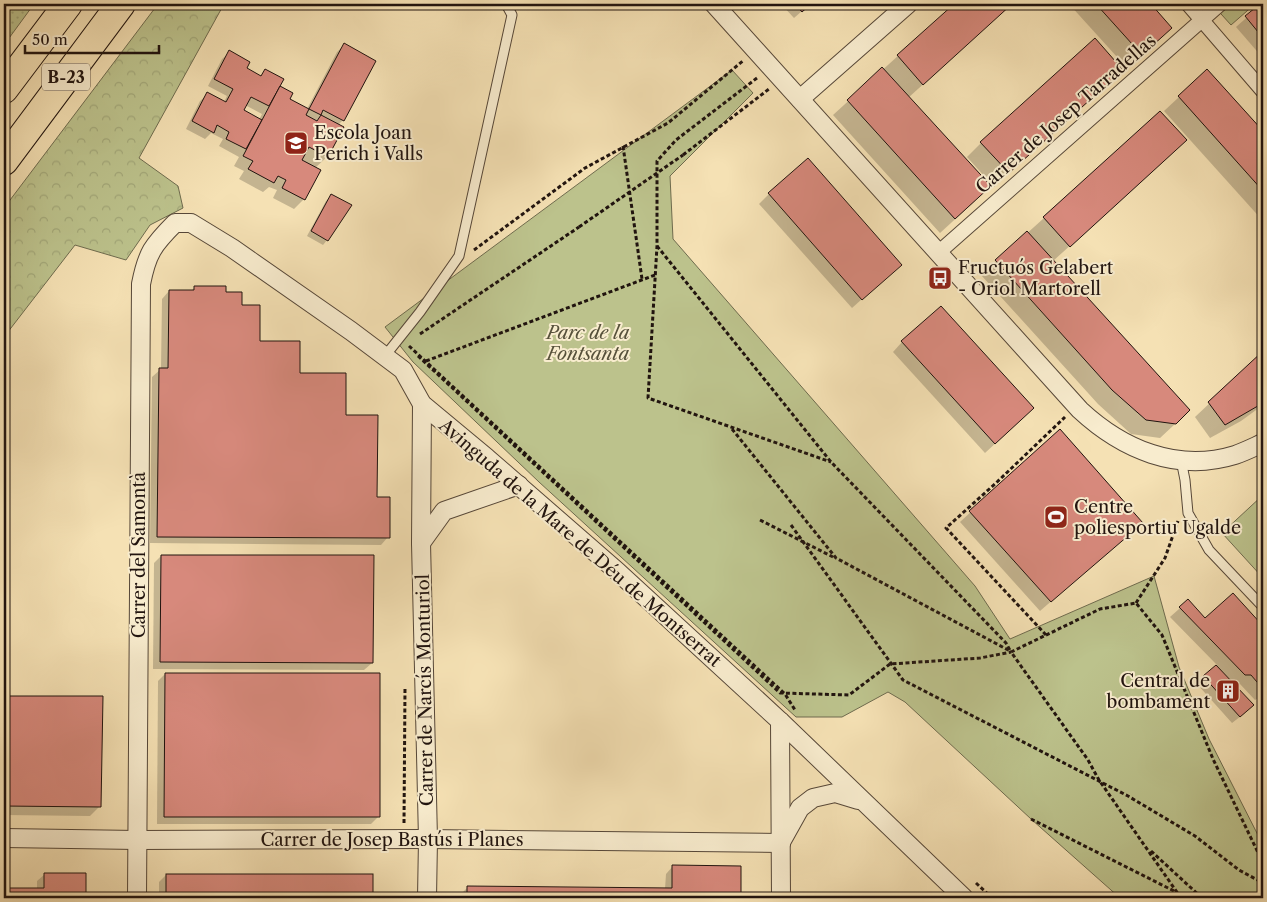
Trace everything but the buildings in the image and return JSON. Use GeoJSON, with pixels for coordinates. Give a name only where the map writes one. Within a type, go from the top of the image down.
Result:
{"type":"FeatureCollection","features":[{"type":"Feature","properties":{"kind":"highway","name":"B-23"},"geometry":{"type":"LineString","coordinates":[[4,89],[68,4]]}},
{"type":"Feature","properties":{"kind":"highway","name":"B-23"},"geometry":{"type":"LineString","coordinates":[[4,161],[121,4]]}},
{"type":"Feature","properties":{"kind":"street"},"geometry":{"type":"LineString","coordinates":[[714,4],[1095,425],[1129,446],[1155,456],[1181,460],[1206,460],[1234,455],[1263,443]]}},
{"type":"Feature","properties":{"kind":"street"},"geometry":{"type":"LineString","coordinates":[[800,99],[908,4]]}},
{"type":"Feature","properties":{"kind":"street"},"geometry":{"type":"LineString","coordinates":[[1188,4],[1263,91]]}},
{"type":"Feature","properties":{"kind":"street","name":"Carrer de Josep Tarradellas"},"geometry":{"type":"LineString","coordinates":[[938,253],[1220,4]]}},
{"type":"Feature","properties":{"kind":"street","name":"Avinguda de la Mare de Déu de Montserrat"},"geometry":{"type":"LineString","coordinates":[[175,223],[191,223],[232,248],[403,370],[422,404],[618,572],[780,722],[964,898]]}},
{"type":"Feature","properties":{"kind":"street","name":"Carrer del Samontà"},"geometry":{"type":"LineString","coordinates":[[137,898],[141,284],[145,262],[158,240],[175,223]]}},
{"type":"Feature","properties":{"kind":"street","name":"Carrer de Narcís Monturiol"},"geometry":{"type":"LineString","coordinates":[[422,404],[421,543],[428,839],[427,898]]}},
{"type":"Feature","properties":{"kind":"street"},"geometry":{"type":"LineString","coordinates":[[421,543],[444,511],[519,486]]}},
{"type":"Feature","properties":{"kind":"street"},"geometry":{"type":"LineString","coordinates":[[780,722],[781,898]]}},
{"type":"Feature","properties":{"kind":"street"},"geometry":{"type":"LineString","coordinates":[[781,843],[800,808],[813,798],[835,793],[861,801]]}},
{"type":"Feature","properties":{"kind":"street","name":"Carrer de Josep Bastús i Planes"},"geometry":{"type":"LineString","coordinates":[[4,838],[137,840],[428,839],[781,843]]}},
{"type":"Feature","properties":{"kind":"lane"},"geometry":{"type":"LineString","coordinates":[[385,356],[420,312],[459,256],[512,15],[506,4]]}},
{"type":"Feature","properties":{"kind":"lane"},"geometry":{"type":"LineString","coordinates":[[1181,460],[1188,513],[1209,550],[1263,606]]}},
{"type":"Feature","properties":{"kind":"path"},"geometry":{"type":"LineString","coordinates":[[459,256],[479,246],[584,168],[668,123],[756,51]]}},
{"type":"Feature","properties":{"kind":"path"},"geometry":{"type":"LineString","coordinates":[[415,338],[683,155],[776,73]]}},
{"type":"Feature","properties":{"kind":"path"},"geometry":{"type":"LineString","coordinates":[[776,73],[676,140],[657,161],[657,246],[648,398],[831,462]]}},
{"type":"Feature","properties":{"kind":"path"},"geometry":{"type":"LineString","coordinates":[[623,146],[642,279]]}},
{"type":"Feature","properties":{"kind":"path"},"geometry":{"type":"LineString","coordinates":[[657,246],[831,462],[1006,643],[1181,898]]}},
{"type":"Feature","properties":{"kind":"path"},"geometry":{"type":"LineString","coordinates":[[403,370],[655,275]]}},
{"type":"Feature","properties":{"kind":"path","name":"Avinguda de la Mare de Déu de Montserrat"},"geometry":{"type":"LineString","coordinates":[[406,344],[785,694],[798,713]]}},
{"type":"Feature","properties":{"kind":"path"},"geometry":{"type":"LineString","coordinates":[[731,428],[836,558]]}},
{"type":"Feature","properties":{"kind":"path"},"geometry":{"type":"LineString","coordinates":[[1046,635],[946,528],[1053,429]]}},
{"type":"Feature","properties":{"kind":"path"},"geometry":{"type":"LineString","coordinates":[[785,694],[849,694],[890,664],[980,658],[1011,652],[1100,609],[1136,603],[1164,558],[1187,500]]}},
{"type":"Feature","properties":{"kind":"path"},"geometry":{"type":"LineString","coordinates":[[760,520],[836,558],[1011,652]]}},
{"type":"Feature","properties":{"kind":"path"},"geometry":{"type":"LineString","coordinates":[[791,525],[902,680],[1128,796],[1195,836],[1239,870],[1263,883]]}},
{"type":"Feature","properties":{"kind":"path"},"geometry":{"type":"LineString","coordinates":[[1136,603],[1162,636],[1212,759],[1263,863]]}},
{"type":"Feature","properties":{"kind":"path"},"geometry":{"type":"LineString","coordinates":[[1030,820],[1176,892]]}},
{"type":"Feature","properties":{"kind":"path"},"geometry":{"type":"LineString","coordinates":[[1146,847],[1202,898]]}},
{"type":"Feature","properties":{"kind":"path"},"geometry":{"type":"LineString","coordinates":[[970,878],[992,898]]}},
{"type":"Feature","properties":{"kind":"green space"},"geometry":{"type":"Polygon","coordinates":[[[4,4],[34,4],[4,45],[4,4]]]}},
{"type":"Feature","properties":{"kind":"green space"},"geometry":{"type":"Polygon","coordinates":[[[158,4],[224,4],[139,158],[178,186],[183,208],[150,225],[126,260],[75,245],[4,337],[4,208],[158,4]]]}},
{"type":"Feature","properties":{"kind":"green space"},"geometry":{"type":"Polygon","coordinates":[[[1212,4],[1255,4],[1231,25],[1212,4]]]}},
{"type":"Feature","properties":{"kind":"green space","name":"Parc de la Fontsanta"},"geometry":{"type":"Polygon","coordinates":[[[732,70],[753,93],[670,176],[673,239],[975,586],[1010,639],[1154,576],[1179,667],[1209,739],[1261,841],[1263,841],[1263,898],[1120,898],[1031,819],[905,702],[888,692],[842,717],[796,717],[539,482],[413,362],[385,327],[732,70]]]}},
{"type":"Feature","properties":{"kind":"green space"},"geometry":{"type":"Polygon","coordinates":[[[1263,495],[1263,578],[1222,533],[1263,495]]]}},
{"type":"Feature","properties":{"kind":"place","name":"Escola Joan Perich i Valls"},"geometry":{"type":"Point","coordinates":[296,143]}},
{"type":"Feature","properties":{"kind":"place","name":"Fructuós Gelabert - Oriol Martorell"},"geometry":{"type":"Point","coordinates":[940,278]}},
{"type":"Feature","properties":{"kind":"place","name":"Centre poliesportiu Ugalde"},"geometry":{"type":"Point","coordinates":[1056,517]}},
{"type":"Feature","properties":{"kind":"place","name":"Central de bombament"},"geometry":{"type":"Point","coordinates":[1228,691]}}]}
